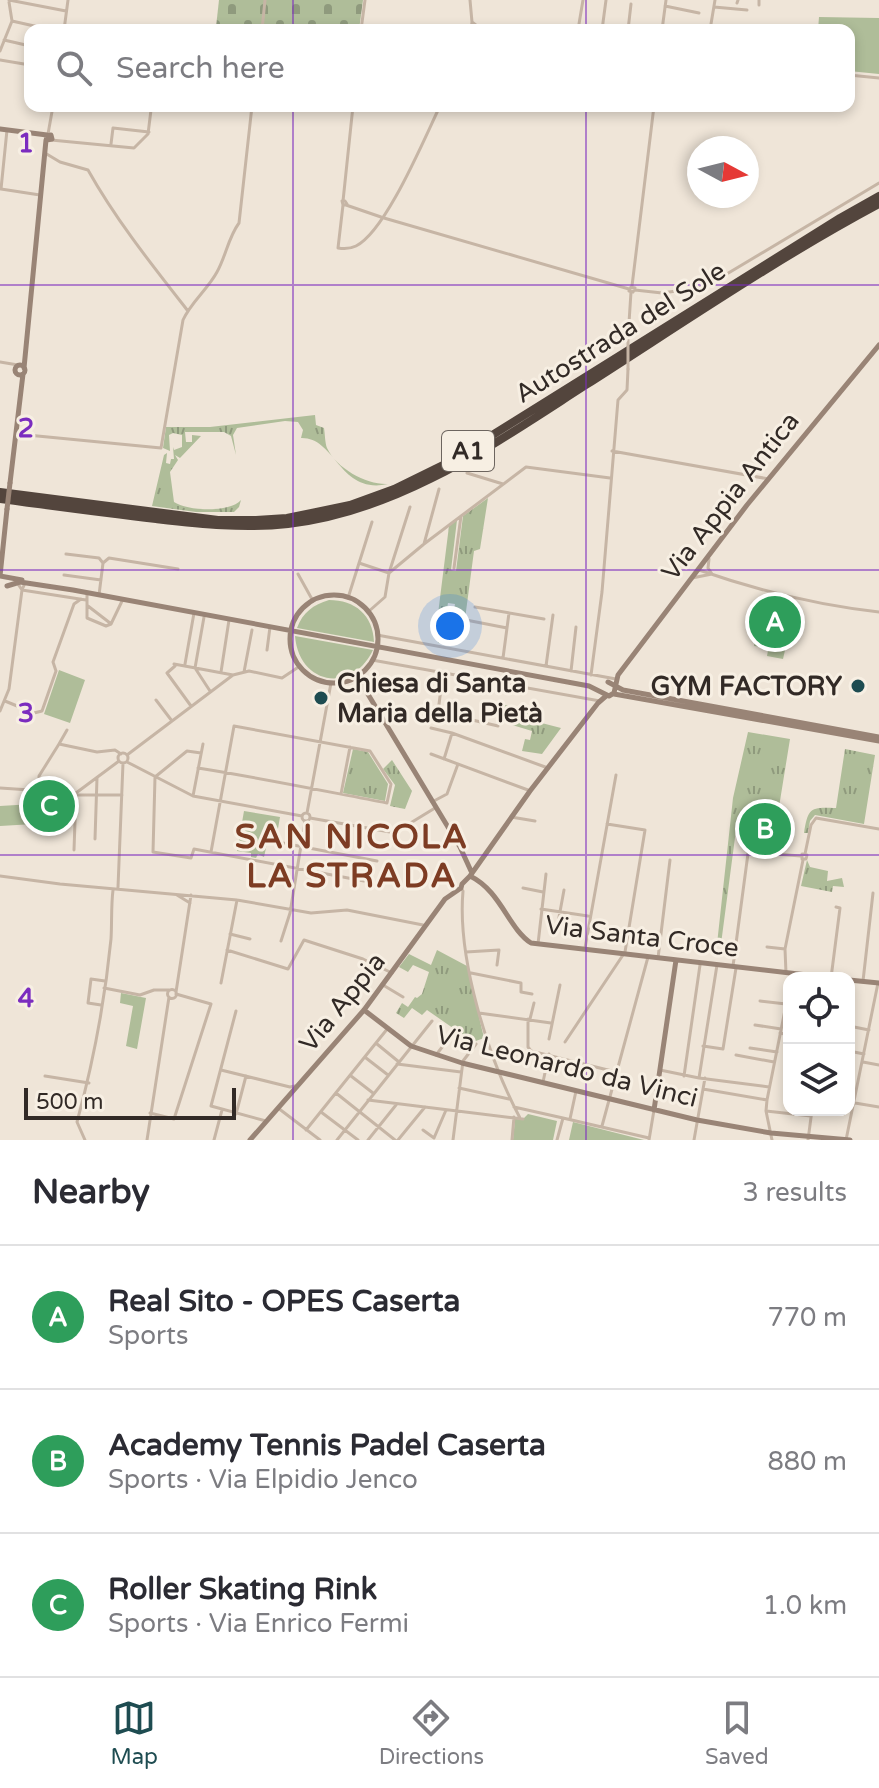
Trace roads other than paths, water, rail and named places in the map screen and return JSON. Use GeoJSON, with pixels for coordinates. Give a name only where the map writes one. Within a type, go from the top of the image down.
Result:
{"type":"FeatureCollection","features":[{"type":"Feature","properties":{"kind":"highway","name":"Autostrada del Sole"},"geometry":{"type":"LineString","coordinates":[[0,492],[218,520],[287,518],[350,505],[394,489],[449,462],[879,196]]}},
{"type":"Feature","properties":{"kind":"highway","name":"Autostrada del Sole"},"geometry":{"type":"LineString","coordinates":[[0,499],[219,526],[256,527],[322,518],[375,503],[398,495],[456,465],[845,222],[879,204]]}},
{"type":"Feature","properties":{"kind":"street"},"geometry":{"type":"LineString","coordinates":[[0,51],[12,21],[9,0],[38,3],[66,11]]}},
{"type":"Feature","properties":{"kind":"street"},"geometry":{"type":"LineString","coordinates":[[65,24],[68,0]]}},
{"type":"Feature","properties":{"kind":"street"},"geometry":{"type":"LineString","coordinates":[[263,24],[265,0]]}},
{"type":"Feature","properties":{"kind":"street"},"geometry":{"type":"LineString","coordinates":[[362,24],[365,0]]}},
{"type":"Feature","properties":{"kind":"street"},"geometry":{"type":"LineString","coordinates":[[470,0],[474,24]]}},
{"type":"Feature","properties":{"kind":"street"},"geometry":{"type":"LineString","coordinates":[[579,24],[583,0]]}},
{"type":"Feature","properties":{"kind":"street"},"geometry":{"type":"LineString","coordinates":[[603,24],[606,0]]}},
{"type":"Feature","properties":{"kind":"street"},"geometry":{"type":"LineString","coordinates":[[663,24],[666,0]]}},
{"type":"Feature","properties":{"kind":"street"},"geometry":{"type":"LineString","coordinates":[[711,24],[715,0]]}},
{"type":"Feature","properties":{"kind":"street"},"geometry":{"type":"LineString","coordinates":[[629,24],[631,4]]}},
{"type":"Feature","properties":{"kind":"street"},"geometry":{"type":"LineString","coordinates":[[665,6],[699,13]]}},
{"type":"Feature","properties":{"kind":"street"},"geometry":{"type":"LineString","coordinates":[[714,7],[747,10]]}},
{"type":"Feature","properties":{"kind":"street"},"geometry":{"type":"LineString","coordinates":[[12,21],[25,24]]}},
{"type":"Feature","properties":{"kind":"street"},"geometry":{"type":"LineString","coordinates":[[4,40],[24,45]]}},
{"type":"Feature","properties":{"kind":"street"},"geometry":{"type":"LineString","coordinates":[[0,60],[24,64]]}},
{"type":"Feature","properties":{"kind":"street"},"geometry":{"type":"LineString","coordinates":[[855,76],[879,78]]}},
{"type":"Feature","properties":{"kind":"street"},"geometry":{"type":"LineString","coordinates":[[3,588],[8,581],[3,577],[2,562],[22,384],[20,369],[52,112]]}},
{"type":"Feature","properties":{"kind":"street"},"geometry":{"type":"LineString","coordinates":[[40,195],[1,189],[3,130],[134,148],[143,142],[149,132],[151,112]]}},
{"type":"Feature","properties":{"kind":"street"},"geometry":{"type":"LineString","coordinates":[[17,434],[160,449],[183,320],[217,273],[239,223],[251,112]]}},
{"type":"Feature","properties":{"kind":"street"},"geometry":{"type":"LineString","coordinates":[[352,112],[338,248],[355,247],[377,226],[437,112]]}},
{"type":"Feature","properties":{"kind":"street"},"geometry":{"type":"LineString","coordinates":[[591,675],[604,578],[618,400],[627,390],[632,289],[653,112]]}},
{"type":"Feature","properties":{"kind":"street"},"geometry":{"type":"LineString","coordinates":[[111,146],[113,128],[149,132]]}},
{"type":"Feature","properties":{"kind":"street"},"geometry":{"type":"LineString","coordinates":[[45,153],[60,162],[88,170],[108,198],[121,224],[188,311]]}},
{"type":"Feature","properties":{"kind":"street"},"geometry":{"type":"LineString","coordinates":[[345,203],[383,217],[632,289],[662,293],[705,287],[879,183]]}},
{"type":"Feature","properties":{"kind":"street","name":"Via Appia Antica"},"geometry":{"type":"LineString","coordinates":[[879,345],[769,479],[610,685],[621,690],[879,739]]}},
{"type":"Feature","properties":{"kind":"street"},"geometry":{"type":"LineString","coordinates":[[0,362],[20,369]]}},
{"type":"Feature","properties":{"kind":"street"},"geometry":{"type":"LineString","coordinates":[[612,451],[769,479]]}},
{"type":"Feature","properties":{"kind":"street"},"geometry":{"type":"LineString","coordinates":[[389,573],[526,467],[610,478]]}},
{"type":"Feature","properties":{"kind":"street"},"geometry":{"type":"LineString","coordinates":[[467,473],[503,484]]}},
{"type":"Feature","properties":{"kind":"street"},"geometry":{"type":"LineString","coordinates":[[424,544],[439,489]]}},
{"type":"Feature","properties":{"kind":"street"},"geometry":{"type":"LineString","coordinates":[[368,612],[385,597],[389,573],[410,507]]}},
{"type":"Feature","properties":{"kind":"street"},"geometry":{"type":"LineString","coordinates":[[454,568],[461,516]]}},
{"type":"Feature","properties":{"kind":"street"},"geometry":{"type":"LineString","coordinates":[[348,598],[372,522]]}},
{"type":"Feature","properties":{"kind":"street"},"geometry":{"type":"LineString","coordinates":[[66,554],[99,558],[103,563]]}},
{"type":"Feature","properties":{"kind":"street"},"geometry":{"type":"LineString","coordinates":[[99,595],[103,563],[109,558],[178,569]]}},
{"type":"Feature","properties":{"kind":"street"},"geometry":{"type":"LineString","coordinates":[[709,558],[708,568],[712,574]]}},
{"type":"Feature","properties":{"kind":"street"},"geometry":{"type":"LineString","coordinates":[[359,563],[389,573]]}},
{"type":"Feature","properties":{"kind":"street"},"geometry":{"type":"LineString","coordinates":[[699,570],[798,600],[879,612]]}},
{"type":"Feature","properties":{"kind":"street"},"geometry":{"type":"LineString","coordinates":[[298,574],[313,601]]}},
{"type":"Feature","properties":{"kind":"street"},"geometry":{"type":"LineString","coordinates":[[692,578],[712,574]]}},
{"type":"Feature","properties":{"kind":"street"},"geometry":{"type":"LineString","coordinates":[[64,575],[101,580]]}},
{"type":"Feature","properties":{"kind":"street"},"geometry":{"type":"LineString","coordinates":[[3,577],[589,686],[610,685]]}},
{"type":"Feature","properties":{"kind":"street"},"geometry":{"type":"LineString","coordinates":[[3,588],[14,583],[34,584]]}},
{"type":"Feature","properties":{"kind":"street"},"geometry":{"type":"LineString","coordinates":[[14,583],[22,590],[84,600],[111,624]]}},
{"type":"Feature","properties":{"kind":"street"},"geometry":{"type":"LineString","coordinates":[[0,711],[9,689],[25,583]]}},
{"type":"Feature","properties":{"kind":"street"},"geometry":{"type":"LineString","coordinates":[[74,604],[84,600],[87,593]]}},
{"type":"Feature","properties":{"kind":"street"},"geometry":{"type":"LineString","coordinates":[[330,596],[348,598],[368,612],[377,635],[377,647],[372,660],[357,676],[331,683],[317,679],[300,666],[292,649],[291,631],[297,617],[313,601],[330,596]]}},
{"type":"Feature","properties":{"kind":"street"},"geometry":{"type":"LineString","coordinates":[[5,701],[34,713],[42,711],[56,671],[53,662],[74,604],[72,598]]}},
{"type":"Feature","properties":{"kind":"street"},"geometry":{"type":"LineString","coordinates":[[88,606],[87,618],[106,626],[111,624],[123,599]]}},
{"type":"Feature","properties":{"kind":"street"},"geometry":{"type":"LineString","coordinates":[[475,607],[544,619]]}},
{"type":"Feature","properties":{"kind":"street"},"geometry":{"type":"LineString","coordinates":[[185,666],[194,613]]}},
{"type":"Feature","properties":{"kind":"street"},"geometry":{"type":"LineString","coordinates":[[503,658],[509,613]]}},
{"type":"Feature","properties":{"kind":"street"},"geometry":{"type":"LineString","coordinates":[[205,615],[195,668],[210,691]]}},
{"type":"Feature","properties":{"kind":"street"},"geometry":{"type":"LineString","coordinates":[[546,666],[553,615]]}},
{"type":"Feature","properties":{"kind":"street"},"geometry":{"type":"LineString","coordinates":[[221,672],[229,620]]}},
{"type":"Feature","properties":{"kind":"street"},"geometry":{"type":"LineString","coordinates":[[466,620],[507,628]]}},
{"type":"Feature","properties":{"kind":"street"},"geometry":{"type":"LineString","coordinates":[[267,650],[270,627]]}},
{"type":"Feature","properties":{"kind":"street"},"geometry":{"type":"LineString","coordinates":[[571,671],[576,627]]}},
{"type":"Feature","properties":{"kind":"street"},"geometry":{"type":"LineString","coordinates":[[244,672],[252,630]]}},
{"type":"Feature","properties":{"kind":"street"},"geometry":{"type":"LineString","coordinates":[[377,635],[591,675],[623,694],[879,739]]}},
{"type":"Feature","properties":{"kind":"street"},"geometry":{"type":"LineString","coordinates":[[372,660],[599,702]]}},
{"type":"Feature","properties":{"kind":"street"},"geometry":{"type":"LineString","coordinates":[[191,706],[167,673],[176,664],[233,675]]}},
{"type":"Feature","properties":{"kind":"street"},"geometry":{"type":"LineString","coordinates":[[76,794],[123,762],[127,755],[233,675],[244,672],[282,678],[300,666]]}},
{"type":"Feature","properties":{"kind":"street"},"geometry":{"type":"LineString","coordinates":[[443,673],[438,712],[498,726]]}},
{"type":"Feature","properties":{"kind":"street"},"geometry":{"type":"LineString","coordinates":[[357,676],[460,847],[470,874]]}},
{"type":"Feature","properties":{"kind":"street"},"geometry":{"type":"LineString","coordinates":[[281,941],[290,913],[300,846],[309,815],[331,683]]}},
{"type":"Feature","properties":{"kind":"street","name":"Via Appia"},"geometry":{"type":"LineString","coordinates":[[250,1140],[364,1010],[445,899],[462,889],[511,817],[610,685]]}},
{"type":"Feature","properties":{"kind":"street"},"geometry":{"type":"LineString","coordinates":[[156,700],[172,721]]}},
{"type":"Feature","properties":{"kind":"street"},"geometry":{"type":"LineString","coordinates":[[198,768],[227,773],[341,794],[387,803],[391,784],[370,751],[234,726],[227,773],[211,852]]}},
{"type":"Feature","properties":{"kind":"street"},"geometry":{"type":"LineString","coordinates":[[431,728],[548,768]]}},
{"type":"Feature","properties":{"kind":"street"},"geometry":{"type":"LineString","coordinates":[[39,790],[39,776],[67,730]]}},
{"type":"Feature","properties":{"kind":"street"},"geometry":{"type":"LineString","coordinates":[[444,759],[452,733]]}},
{"type":"Feature","properties":{"kind":"street"},"geometry":{"type":"LineString","coordinates":[[59,744],[97,752],[115,750],[127,755]]}},
{"type":"Feature","properties":{"kind":"street"},"geometry":{"type":"LineString","coordinates":[[193,796],[203,744]]}},
{"type":"Feature","properties":{"kind":"street"},"geometry":{"type":"LineString","coordinates":[[341,794],[350,747]]}},
{"type":"Feature","properties":{"kind":"street"},"geometry":{"type":"LineString","coordinates":[[201,753],[187,751],[155,777],[153,852],[191,858],[194,849],[364,881]]}},
{"type":"Feature","properties":{"kind":"street"},"geometry":{"type":"LineString","coordinates":[[84,1140],[77,1122],[89,1083],[111,937],[122,795],[121,754]]}},
{"type":"Feature","properties":{"kind":"street"},"geometry":{"type":"LineString","coordinates":[[431,754],[530,791]]}},
{"type":"Feature","properties":{"kind":"street"},"geometry":{"type":"LineString","coordinates":[[123,762],[193,796],[390,832],[399,830],[447,794],[458,764]]}},
{"type":"Feature","properties":{"kind":"street"},"geometry":{"type":"LineString","coordinates":[[584,949],[616,775]]}},
{"type":"Feature","properties":{"kind":"street"},"geometry":{"type":"LineString","coordinates":[[95,839],[97,778]]}},
{"type":"Feature","properties":{"kind":"street"},"geometry":{"type":"LineString","coordinates":[[0,788],[96,796],[122,795]]}},
{"type":"Feature","properties":{"kind":"street"},"geometry":{"type":"LineString","coordinates":[[74,850],[76,794]]}},
{"type":"Feature","properties":{"kind":"street"},"geometry":{"type":"LineString","coordinates":[[302,816],[305,821]]}},
{"type":"Feature","properties":{"kind":"street"},"geometry":{"type":"LineString","coordinates":[[511,817],[535,821]]}},
{"type":"Feature","properties":{"kind":"street"},"geometry":{"type":"LineString","coordinates":[[789,972],[785,949],[811,825],[816,818],[879,829]]}},
{"type":"Feature","properties":{"kind":"street"},"geometry":{"type":"LineString","coordinates":[[565,1042],[624,954],[645,830],[607,824]]}},
{"type":"Feature","properties":{"kind":"street"},"geometry":{"type":"LineString","coordinates":[[703,1046],[723,1049],[751,831]]}},
{"type":"Feature","properties":{"kind":"street"},"geometry":{"type":"LineString","coordinates":[[267,840],[377,861]]}},
{"type":"Feature","properties":{"kind":"street"},"geometry":{"type":"LineString","coordinates":[[748,852],[803,857]]}},
{"type":"Feature","properties":{"kind":"street"},"geometry":{"type":"LineString","coordinates":[[658,958],[670,860]]}},
{"type":"Feature","properties":{"kind":"street","name":"Via Santa Croce"},"geometry":{"type":"LineString","coordinates":[[470,874],[495,896],[523,937],[538,944],[783,974]]}},
{"type":"Feature","properties":{"kind":"street"},"geometry":{"type":"LineString","coordinates":[[538,944],[546,874]]}},
{"type":"Feature","properties":{"kind":"street"},"geometry":{"type":"LineString","coordinates":[[0,876],[237,900],[311,913],[347,910],[427,926]]}},
{"type":"Feature","properties":{"kind":"street"},"geometry":{"type":"LineString","coordinates":[[523,888],[543,892]]}},
{"type":"Feature","properties":{"kind":"street"},"geometry":{"type":"LineString","coordinates":[[462,889],[461,919],[479,1013],[509,1099],[519,1118],[512,1140]]}},
{"type":"Feature","properties":{"kind":"street"},"geometry":{"type":"LineString","coordinates":[[557,928],[564,890]]}},
{"type":"Feature","properties":{"kind":"street"},"geometry":{"type":"LineString","coordinates":[[174,893],[190,903]]}},
{"type":"Feature","properties":{"kind":"street"},"geometry":{"type":"LineString","coordinates":[[863,981],[873,893]]}},
{"type":"Feature","properties":{"kind":"street"},"geometry":{"type":"LineString","coordinates":[[147,1140],[191,895]]}},
{"type":"Feature","properties":{"kind":"street"},"geometry":{"type":"LineString","coordinates":[[221,983],[237,900]]}},
{"type":"Feature","properties":{"kind":"street"},"geometry":{"type":"LineString","coordinates":[[831,972],[840,908],[836,907]]}},
{"type":"Feature","properties":{"kind":"street"},"geometry":{"type":"LineString","coordinates":[[541,909],[590,916]]}},
{"type":"Feature","properties":{"kind":"street"},"geometry":{"type":"LineString","coordinates":[[230,934],[250,939]]}},
{"type":"Feature","properties":{"kind":"street"},"geometry":{"type":"LineString","coordinates":[[227,950],[288,969],[304,940],[363,959],[393,973]]}},
{"type":"Feature","properties":{"kind":"street"},"geometry":{"type":"LineString","coordinates":[[767,947],[785,949]]}},
{"type":"Feature","properties":{"kind":"street"},"geometry":{"type":"LineString","coordinates":[[466,952],[499,950],[497,965]]}},
{"type":"Feature","properties":{"kind":"street"},"geometry":{"type":"LineString","coordinates":[[602,1126],[648,957]]}},
{"type":"Feature","properties":{"kind":"street"},"geometry":{"type":"LineString","coordinates":[[514,1107],[649,1139],[676,960]]}},
{"type":"Feature","properties":{"kind":"street"},"geometry":{"type":"LineString","coordinates":[[684,1076],[700,963]]}},
{"type":"Feature","properties":{"kind":"street"},"geometry":{"type":"LineString","coordinates":[[699,1078],[717,965]]}},
{"type":"Feature","properties":{"kind":"street"},"geometry":{"type":"LineString","coordinates":[[471,973],[521,983],[521,992],[532,994]]}},
{"type":"Feature","properties":{"kind":"street"},"geometry":{"type":"LineString","coordinates":[[101,1006],[88,1003],[91,979],[105,981]]}},
{"type":"Feature","properties":{"kind":"street"},"geometry":{"type":"LineString","coordinates":[[855,980],[878,983],[855,1098]]}},
{"type":"Feature","properties":{"kind":"street"},"geometry":{"type":"LineString","coordinates":[[383,985],[403,997]]}},
{"type":"Feature","properties":{"kind":"street"},"geometry":{"type":"LineString","coordinates":[[549,1039],[560,985]]}},
{"type":"Feature","properties":{"kind":"street"},"geometry":{"type":"LineString","coordinates":[[104,988],[140,995],[158,990],[211,1004],[174,1119],[150,1113]]}},
{"type":"Feature","properties":{"kind":"street"},"geometry":{"type":"LineString","coordinates":[[760,1001],[783,1004]]}},
{"type":"Feature","properties":{"kind":"street"},"geometry":{"type":"LineString","coordinates":[[534,1003],[529,1019],[529,1049],[616,1072]]}},
{"type":"Feature","properties":{"kind":"street","name":"Via Leonardo da Vinci"},"geometry":{"type":"LineString","coordinates":[[364,1010],[411,1046],[462,1063],[771,1136],[848,1140]]}},
{"type":"Feature","properties":{"kind":"street"},"geometry":{"type":"LineString","coordinates":[[236,1011],[211,1106],[266,1121]]}},
{"type":"Feature","properties":{"kind":"street"},"geometry":{"type":"LineString","coordinates":[[479,1013],[551,1023]]}},
{"type":"Feature","properties":{"kind":"street"},"geometry":{"type":"LineString","coordinates":[[337,1140],[432,1021]]}},
{"type":"Feature","properties":{"kind":"street"},"geometry":{"type":"LineString","coordinates":[[771,1136],[767,1100],[783,1024]]}},
{"type":"Feature","properties":{"kind":"street"},"geometry":{"type":"LineString","coordinates":[[755,1025],[781,1031]]}},
{"type":"Feature","properties":{"kind":"street"},"geometry":{"type":"LineString","coordinates":[[855,1027],[869,1030]]}},
{"type":"Feature","properties":{"kind":"street"},"geometry":{"type":"LineString","coordinates":[[306,1130],[388,1028]]}},
{"type":"Feature","properties":{"kind":"street"},"geometry":{"type":"LineString","coordinates":[[436,1055],[453,1033]]}},
{"type":"Feature","properties":{"kind":"street"},"geometry":{"type":"LineString","coordinates":[[376,1044],[398,1063],[461,1072]]}},
{"type":"Feature","properties":{"kind":"street"},"geometry":{"type":"LineString","coordinates":[[453,1140],[462,1063],[476,1044]]}},
{"type":"Feature","properties":{"kind":"street"},"geometry":{"type":"LineString","coordinates":[[750,1048],[777,1052]]}},
{"type":"Feature","properties":{"kind":"street"},"geometry":{"type":"LineString","coordinates":[[855,1052],[864,1054]]}},
{"type":"Feature","properties":{"kind":"street"},"geometry":{"type":"LineString","coordinates":[[543,1082],[549,1054]]}},
{"type":"Feature","properties":{"kind":"street"},"geometry":{"type":"LineString","coordinates":[[736,1055],[774,1062]]}},
{"type":"Feature","properties":{"kind":"street"},"geometry":{"type":"LineString","coordinates":[[365,1057],[388,1075]]}},
{"type":"Feature","properties":{"kind":"street"},"geometry":{"type":"LineString","coordinates":[[863,1062],[879,1065]]}},
{"type":"Feature","properties":{"kind":"street"},"geometry":{"type":"LineString","coordinates":[[221,1070],[290,1087],[298,1085]]}},
{"type":"Feature","properties":{"kind":"street"},"geometry":{"type":"LineString","coordinates":[[660,1070],[769,1087]]}},
{"type":"Feature","properties":{"kind":"street"},"geometry":{"type":"LineString","coordinates":[[350,1075],[375,1092]]}},
{"type":"Feature","properties":{"kind":"street"},"geometry":{"type":"LineString","coordinates":[[45,1076],[89,1083]]}},
{"type":"Feature","properties":{"kind":"street"},"geometry":{"type":"LineString","coordinates":[[236,1114],[246,1076]]}},
{"type":"Feature","properties":{"kind":"street"},"geometry":{"type":"LineString","coordinates":[[694,1137],[705,1078]]}},
{"type":"Feature","properties":{"kind":"street"},"geometry":{"type":"LineString","coordinates":[[289,1095],[290,1087]]}},
{"type":"Feature","properties":{"kind":"street"},"geometry":{"type":"LineString","coordinates":[[459,1088],[509,1099]]}},
{"type":"Feature","properties":{"kind":"street"},"geometry":{"type":"LineString","coordinates":[[703,1089],[767,1100]]}},
{"type":"Feature","properties":{"kind":"street"},"geometry":{"type":"LineString","coordinates":[[570,1119],[577,1090]]}},
{"type":"Feature","properties":{"kind":"street"},"geometry":{"type":"LineString","coordinates":[[375,1092],[376,1103]]}},
{"type":"Feature","properties":{"kind":"street"},"geometry":{"type":"LineString","coordinates":[[336,1093],[396,1140],[425,1107]]}},
{"type":"Feature","properties":{"kind":"street"},"geometry":{"type":"LineString","coordinates":[[368,1100],[519,1118]]}},
{"type":"Feature","properties":{"kind":"street"},"geometry":{"type":"LineString","coordinates":[[855,1102],[879,1107]]}},
{"type":"Feature","properties":{"kind":"street"},"geometry":{"type":"LineString","coordinates":[[368,1140],[396,1105]]}},
{"type":"Feature","properties":{"kind":"street"},"geometry":{"type":"LineString","coordinates":[[278,1108],[320,1140]]}},
{"type":"Feature","properties":{"kind":"street"},"geometry":{"type":"LineString","coordinates":[[214,1140],[222,1110]]}},
{"type":"Feature","properties":{"kind":"street"},"geometry":{"type":"LineString","coordinates":[[423,1130],[434,1138],[446,1110]]}},
{"type":"Feature","properties":{"kind":"street"},"geometry":{"type":"LineString","coordinates":[[766,1111],[783,1113]]}},
{"type":"Feature","properties":{"kind":"street"},"geometry":{"type":"LineString","coordinates":[[321,1112],[358,1140]]}},
{"type":"Feature","properties":{"kind":"street"},"geometry":{"type":"LineString","coordinates":[[808,1137],[811,1116]]}},
{"type":"Feature","properties":{"kind":"street"},"geometry":{"type":"LineString","coordinates":[[848,1140],[852,1116]]}},
{"type":"Feature","properties":{"kind":"street"},"geometry":{"type":"LineString","coordinates":[[557,1140],[563,1118]]}},
{"type":"Feature","properties":{"kind":"place","name":"Real Sito - OPES Caserta"},"geometry":{"type":"Point","coordinates":[775,622]}},
{"type":"Feature","properties":{"kind":"place","name":"GYM FACTORY"},"geometry":{"type":"Point","coordinates":[858,686]}},
{"type":"Feature","properties":{"kind":"place","name":"Chiesa di Santa Maria della Pietà"},"geometry":{"type":"Point","coordinates":[321,698]}},
{"type":"Feature","properties":{"kind":"place","name":"Roller Skating Rink"},"geometry":{"type":"Point","coordinates":[49,806]}},
{"type":"Feature","properties":{"kind":"place","name":"Academy Tennis Padel Caserta"},"geometry":{"type":"Point","coordinates":[765,829]}},
{"type":"Feature","properties":{"kind":"district","name":"SAN NICOLA LA STRADA"},"geometry":{"type":"Point","coordinates":[352,856]}}]}
